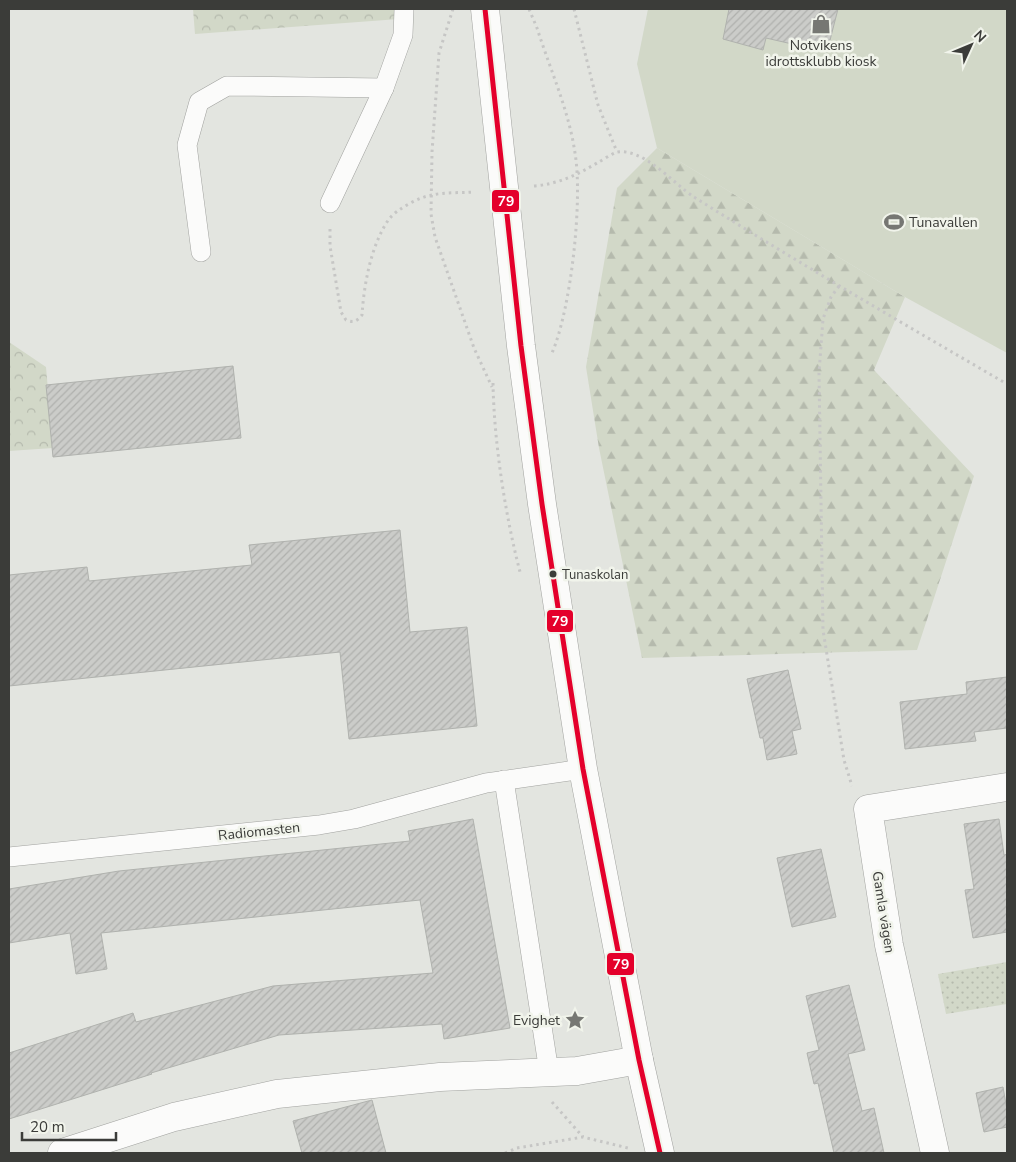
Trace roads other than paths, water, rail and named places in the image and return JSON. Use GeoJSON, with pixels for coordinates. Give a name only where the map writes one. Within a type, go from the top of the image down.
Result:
{"type":"FeatureCollection","features":[{"type":"Feature","properties":{"kind":"street"},"geometry":{"type":"LineString","coordinates":[[485,9],[522,356],[542,504],[583,769],[639,1060],[660,1153]]}},
{"type":"Feature","properties":{"kind":"street","name":"Gamla vägen"},"geometry":{"type":"LineString","coordinates":[[935,1153],[889,945],[868,809],[1007,787]]}},
{"type":"Feature","properties":{"kind":"street"},"geometry":{"type":"LineString","coordinates":[[62,1153],[174,1117],[277,1094],[440,1077],[577,1071],[639,1060]]}},
{"type":"Feature","properties":{"kind":"lane"},"geometry":{"type":"LineString","coordinates":[[330,203],[384,88],[403,35],[404,9]]}},
{"type":"Feature","properties":{"kind":"lane"},"geometry":{"type":"LineString","coordinates":[[201,252],[187,145],[199,102],[227,86],[384,88]]}},
{"type":"Feature","properties":{"kind":"lane","name":"Radiomasten"},"geometry":{"type":"LineString","coordinates":[[9,857],[328,824],[354,820],[504,780],[583,769]]}},
{"type":"Feature","properties":{"kind":"lane"},"geometry":{"type":"LineString","coordinates":[[504,780],[549,1072]]}},
{"type":"Feature","properties":{"kind":"place","name":"Notvikens idrottsklubb kiosk"},"geometry":{"type":"Point","coordinates":[821,24]}},
{"type":"Feature","properties":{"kind":"place","name":"Tunavallen"},"geometry":{"type":"Point","coordinates":[894,222]}},
{"type":"Feature","properties":{"kind":"place","name":"Tunaskolan"},"geometry":{"type":"Point","coordinates":[553,574]}},
{"type":"Feature","properties":{"kind":"place","name":"Evighet"},"geometry":{"type":"Point","coordinates":[575,1020]}}]}
